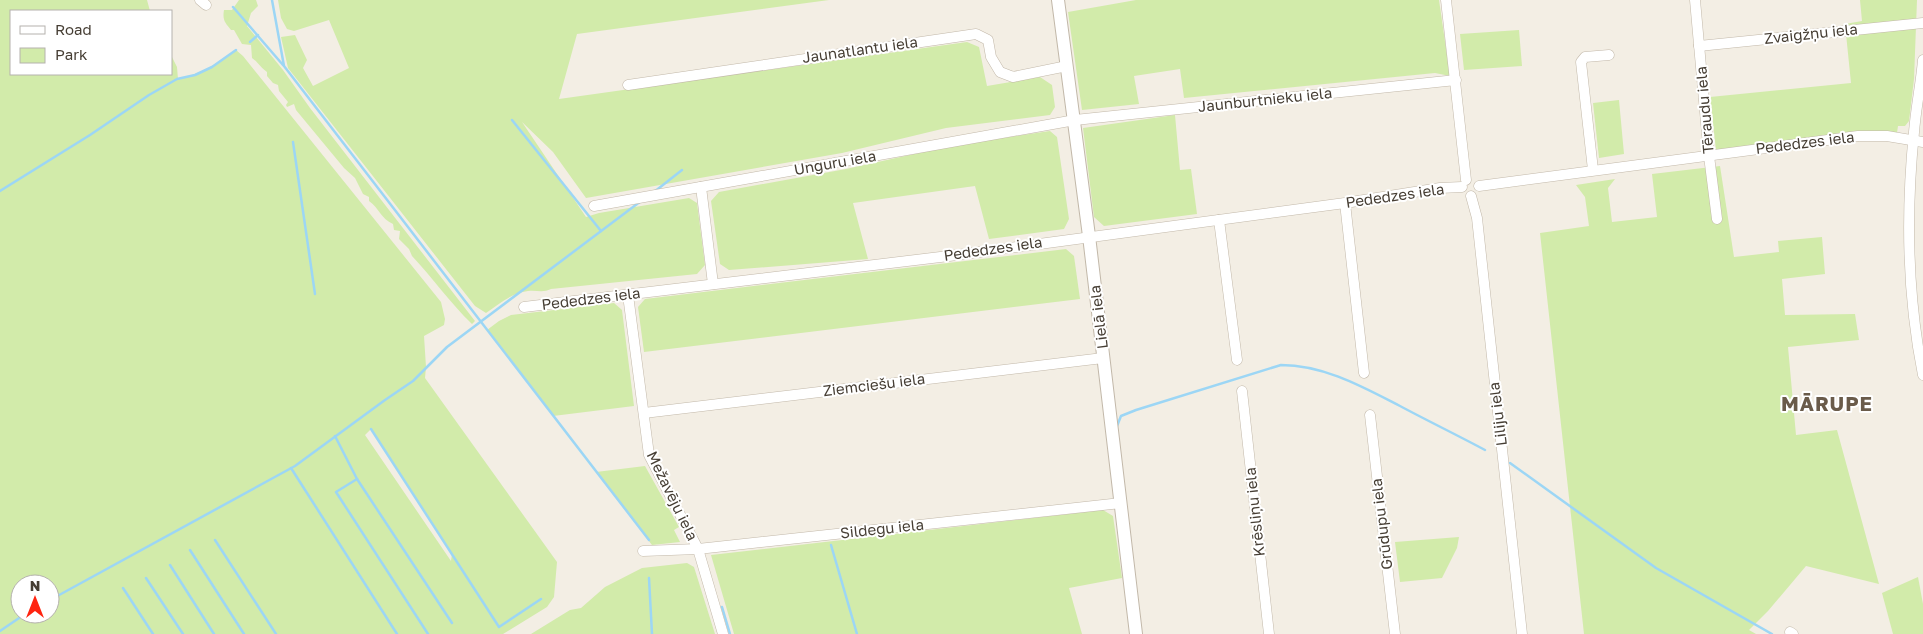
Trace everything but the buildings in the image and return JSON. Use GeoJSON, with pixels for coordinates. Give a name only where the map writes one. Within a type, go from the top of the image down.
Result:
{"type":"FeatureCollection","features":[{"type":"Feature","properties":{"kind":"street","name":"Lielā iela"},"geometry":{"type":"LineString","coordinates":[[1058,0],[1075,120],[1136,634]]}},
{"type":"Feature","properties":{"kind":"street"},"geometry":{"type":"LineString","coordinates":[[1446,0],[1456,80],[1464,183],[1463,192],[1471,196],[1478,191],[1479,186],[1474,179],[1464,183]]}},
{"type":"Feature","properties":{"kind":"street","name":"Tēraudu iela"},"geometry":{"type":"LineString","coordinates":[[1694,0],[1717,219]]}},
{"type":"Feature","properties":{"kind":"street","name":"Zvaigžņu iela"},"geometry":{"type":"LineString","coordinates":[[1699,46],[1923,23]]}},
{"type":"Feature","properties":{"kind":"street","name":"Jaunatlantu iela"},"geometry":{"type":"LineString","coordinates":[[628,85],[976,34],[988,40],[991,57],[1000,72],[1007,75],[1013,77],[1067,66]]}},
{"type":"Feature","properties":{"kind":"street"},"geometry":{"type":"LineString","coordinates":[[1593,170],[1581,62],[1585,57],[1609,55]]}},
{"type":"Feature","properties":{"kind":"street"},"geometry":{"type":"LineString","coordinates":[[1923,60],[1918,141],[1908,240],[1917,345],[1923,375]]}},
{"type":"Feature","properties":{"kind":"street","name":"Jaunburtnieku iela"},"geometry":{"type":"LineString","coordinates":[[1075,120],[1456,80]]}},
{"type":"Feature","properties":{"kind":"street","name":"Unguru iela"},"geometry":{"type":"LineString","coordinates":[[594,206],[1075,120]]}},
{"type":"Feature","properties":{"kind":"street","name":"Pededzes iela"},"geometry":{"type":"LineString","coordinates":[[1479,186],[1858,136],[1887,136],[1918,141]]}},
{"type":"Feature","properties":{"kind":"street","name":"Pededzes iela"},"geometry":{"type":"LineString","coordinates":[[524,307],[1219,220],[1345,203],[1464,183]]}},
{"type":"Feature","properties":{"kind":"street"},"geometry":{"type":"LineString","coordinates":[[701,186],[713,284]]}},
{"type":"Feature","properties":{"kind":"street","name":"Liliju iela"},"geometry":{"type":"LineString","coordinates":[[1471,196],[1477,218],[1522,634]]}},
{"type":"Feature","properties":{"kind":"street"},"geometry":{"type":"LineString","coordinates":[[1345,203],[1364,373]]}},
{"type":"Feature","properties":{"kind":"street"},"geometry":{"type":"LineString","coordinates":[[1219,220],[1237,360]]}},
{"type":"Feature","properties":{"kind":"street","name":"Mežavēju iela"},"geometry":{"type":"LineString","coordinates":[[628,295],[649,454],[698,549],[723,634]]}},
{"type":"Feature","properties":{"kind":"street","name":"Ziemciešu iela"},"geometry":{"type":"LineString","coordinates":[[644,413],[1104,358]]}},
{"type":"Feature","properties":{"kind":"street","name":"Krēsliņu iela"},"geometry":{"type":"LineString","coordinates":[[1242,391],[1269,634]]}},
{"type":"Feature","properties":{"kind":"street","name":"Grūdupu iela"},"geometry":{"type":"LineString","coordinates":[[1370,415],[1395,634]]}},
{"type":"Feature","properties":{"kind":"street","name":"Sildegu iela"},"geometry":{"type":"LineString","coordinates":[[643,551],[698,549],[1121,503]]}},
{"type":"Feature","properties":{"kind":"green space"},"geometry":{"type":"Polygon","coordinates":[[[0,0],[147,0],[150,10],[10,10],[10,75],[172,75],[172,57],[177,67],[178,79],[208,68],[236,50],[243,56],[441,302],[445,319],[444,325],[424,336],[425,378],[557,562],[554,597],[547,607],[503,634],[0,634],[0,0]],[[371,429],[365,435],[451,561],[452,554],[371,429]]]}},
{"type":"Feature","properties":{"kind":"green space"},"geometry":{"type":"Polygon","coordinates":[[[239,0],[256,0],[258,6],[251,13],[247,26],[283,70],[310,108],[475,321],[472,324],[412,256],[409,249],[399,239],[400,231],[394,230],[393,224],[369,201],[369,197],[363,194],[355,178],[344,168],[296,110],[294,104],[287,107],[288,102],[279,91],[278,85],[273,83],[267,76],[267,72],[252,58],[251,45],[242,44],[234,30],[231,30],[224,19],[224,10],[232,10],[239,0]]]}},
{"type":"Feature","properties":{"kind":"green space"},"geometry":{"type":"Polygon","coordinates":[[[278,0],[829,0],[577,34],[559,99],[967,42],[979,47],[987,86],[1040,77],[1052,85],[1055,107],[1050,115],[946,128],[842,153],[586,198],[553,152],[522,122],[586,217],[599,213],[689,198],[697,203],[705,265],[697,274],[522,292],[506,299],[486,313],[475,306],[288,68],[281,37],[295,35],[307,60],[303,68],[313,86],[349,68],[329,20],[294,31],[287,29],[281,18],[278,0]]]}},
{"type":"Feature","properties":{"kind":"green space"},"geometry":{"type":"Polygon","coordinates":[[[1136,0],[1439,0],[1450,76],[1435,73],[1184,98],[1180,69],[1134,76],[1139,104],[1082,110],[1068,12],[1136,0]]]}},
{"type":"Feature","properties":{"kind":"green space"},"geometry":{"type":"Polygon","coordinates":[[[1860,0],[1917,0],[1914,79],[1909,121],[1905,126],[1898,126],[1897,133],[1859,132],[1716,150],[1710,97],[1851,83],[1845,24],[1862,21],[1860,0]]]}},
{"type":"Feature","properties":{"kind":"green space"},"geometry":{"type":"Polygon","coordinates":[[[1519,30],[1522,66],[1464,70],[1460,34],[1519,30]]]}},
{"type":"Feature","properties":{"kind":"green space"},"geometry":{"type":"Polygon","coordinates":[[[1619,100],[1624,154],[1599,158],[1593,103],[1619,100]]]}},
{"type":"Feature","properties":{"kind":"green space"},"geometry":{"type":"Polygon","coordinates":[[[1175,115],[1180,170],[1191,169],[1197,214],[1104,226],[1094,217],[1083,128],[1175,115]]]}},
{"type":"Feature","properties":{"kind":"green space"},"geometry":{"type":"Polygon","coordinates":[[[1050,131],[1057,137],[1069,219],[1064,229],[989,239],[975,186],[853,203],[868,259],[729,270],[720,264],[711,201],[719,192],[846,169],[955,145],[1050,131]]]}},
{"type":"Feature","properties":{"kind":"green space"},"geometry":{"type":"Polygon","coordinates":[[[1720,166],[1734,257],[1779,252],[1778,241],[1822,237],[1825,274],[1782,279],[1785,315],[1855,314],[1859,340],[1788,347],[1796,435],[1837,430],[1879,584],[1806,566],[1768,611],[1749,630],[1756,634],[1584,634],[1540,233],[1589,226],[1585,197],[1576,185],[1615,179],[1608,188],[1612,222],[1657,217],[1652,174],[1720,166]]]}},
{"type":"Feature","properties":{"kind":"green space"},"geometry":{"type":"Polygon","coordinates":[[[1066,249],[1074,256],[1080,299],[644,352],[638,307],[645,299],[1066,249]]]}},
{"type":"Feature","properties":{"kind":"green space"},"geometry":{"type":"Polygon","coordinates":[[[614,303],[622,310],[634,406],[553,416],[487,330],[511,315],[614,303]]]}},
{"type":"Feature","properties":{"kind":"green space"},"geometry":{"type":"Polygon","coordinates":[[[645,466],[679,527],[674,530],[680,542],[652,545],[596,472],[645,466]]]}},
{"type":"Feature","properties":{"kind":"green space"},"geometry":{"type":"Polygon","coordinates":[[[1103,510],[1113,516],[1122,578],[1069,588],[1082,634],[734,634],[711,555],[1103,510]]]}},
{"type":"Feature","properties":{"kind":"green space"},"geometry":{"type":"Polygon","coordinates":[[[1459,537],[1457,548],[1442,578],[1400,582],[1395,542],[1459,537]]]}},
{"type":"Feature","properties":{"kind":"green space"},"geometry":{"type":"Polygon","coordinates":[[[687,563],[694,567],[715,634],[531,634],[570,610],[581,608],[605,587],[642,568],[687,563]]]}},
{"type":"Feature","properties":{"kind":"green space"},"geometry":{"type":"Polygon","coordinates":[[[1918,577],[1923,604],[1923,634],[1893,634],[1882,593],[1918,577]]]}},
{"type":"Feature","properties":{"kind":"waterway"},"geometry":{"type":"LineString","coordinates":[[272,0],[284,66],[649,540]]}},
{"type":"Feature","properties":{"kind":"waterway"},"geometry":{"type":"LineString","coordinates":[[233,7],[283,65]]}},
{"type":"Feature","properties":{"kind":"waterway"},"geometry":{"type":"LineString","coordinates":[[250,42],[258,35]]}},
{"type":"Feature","properties":{"kind":"waterway"},"geometry":{"type":"LineString","coordinates":[[0,191],[90,135],[149,95],[177,79],[195,75],[212,67],[236,50]]}},
{"type":"Feature","properties":{"kind":"waterway"},"geometry":{"type":"LineString","coordinates":[[512,120],[601,231]]}},
{"type":"Feature","properties":{"kind":"waterway"},"geometry":{"type":"LineString","coordinates":[[293,142],[315,294]]}},
{"type":"Feature","properties":{"kind":"waterway"},"geometry":{"type":"LineString","coordinates":[[654,192],[682,170]]}},
{"type":"Feature","properties":{"kind":"waterway"},"geometry":{"type":"LineString","coordinates":[[60,595],[295,466],[413,381],[447,347],[641,201]]}},
{"type":"Feature","properties":{"kind":"waterway"},"geometry":{"type":"LineString","coordinates":[[1117,426],[1121,416],[1136,410],[1281,365],[1297,366],[1343,378],[1485,450]]}},
{"type":"Feature","properties":{"kind":"waterway"},"geometry":{"type":"LineString","coordinates":[[371,429],[499,627],[541,599]]}},
{"type":"Feature","properties":{"kind":"waterway"},"geometry":{"type":"LineString","coordinates":[[335,436],[357,479],[452,623]]}},
{"type":"Feature","properties":{"kind":"waterway"},"geometry":{"type":"LineString","coordinates":[[1510,463],[1656,568],[1772,634]]}},
{"type":"Feature","properties":{"kind":"waterway"},"geometry":{"type":"LineString","coordinates":[[291,468],[397,634]]}},
{"type":"Feature","properties":{"kind":"waterway"},"geometry":{"type":"LineString","coordinates":[[357,479],[336,492],[428,634]]}},
{"type":"Feature","properties":{"kind":"waterway"},"geometry":{"type":"LineString","coordinates":[[215,540],[276,634]]}},
{"type":"Feature","properties":{"kind":"waterway"},"geometry":{"type":"LineString","coordinates":[[831,545],[857,634]]}},
{"type":"Feature","properties":{"kind":"waterway"},"geometry":{"type":"LineString","coordinates":[[190,550],[244,634]]}},
{"type":"Feature","properties":{"kind":"waterway"},"geometry":{"type":"LineString","coordinates":[[170,565],[214,634]]}},
{"type":"Feature","properties":{"kind":"waterway"},"geometry":{"type":"LineString","coordinates":[[146,578],[183,634]]}},
{"type":"Feature","properties":{"kind":"waterway"},"geometry":{"type":"LineString","coordinates":[[649,578],[652,634]]}},
{"type":"Feature","properties":{"kind":"waterway"},"geometry":{"type":"LineString","coordinates":[[123,588],[153,634]]}},
{"type":"Feature","properties":{"kind":"waterway"},"geometry":{"type":"LineString","coordinates":[[722,607],[730,634]]}},
{"type":"Feature","properties":{"kind":"waterway"},"geometry":{"type":"LineString","coordinates":[[0,631],[10,624]]}},
{"type":"Feature","properties":{"kind":"district","name":"MĀRUPE"},"geometry":{"type":"Point","coordinates":[1827,404]}}]}
